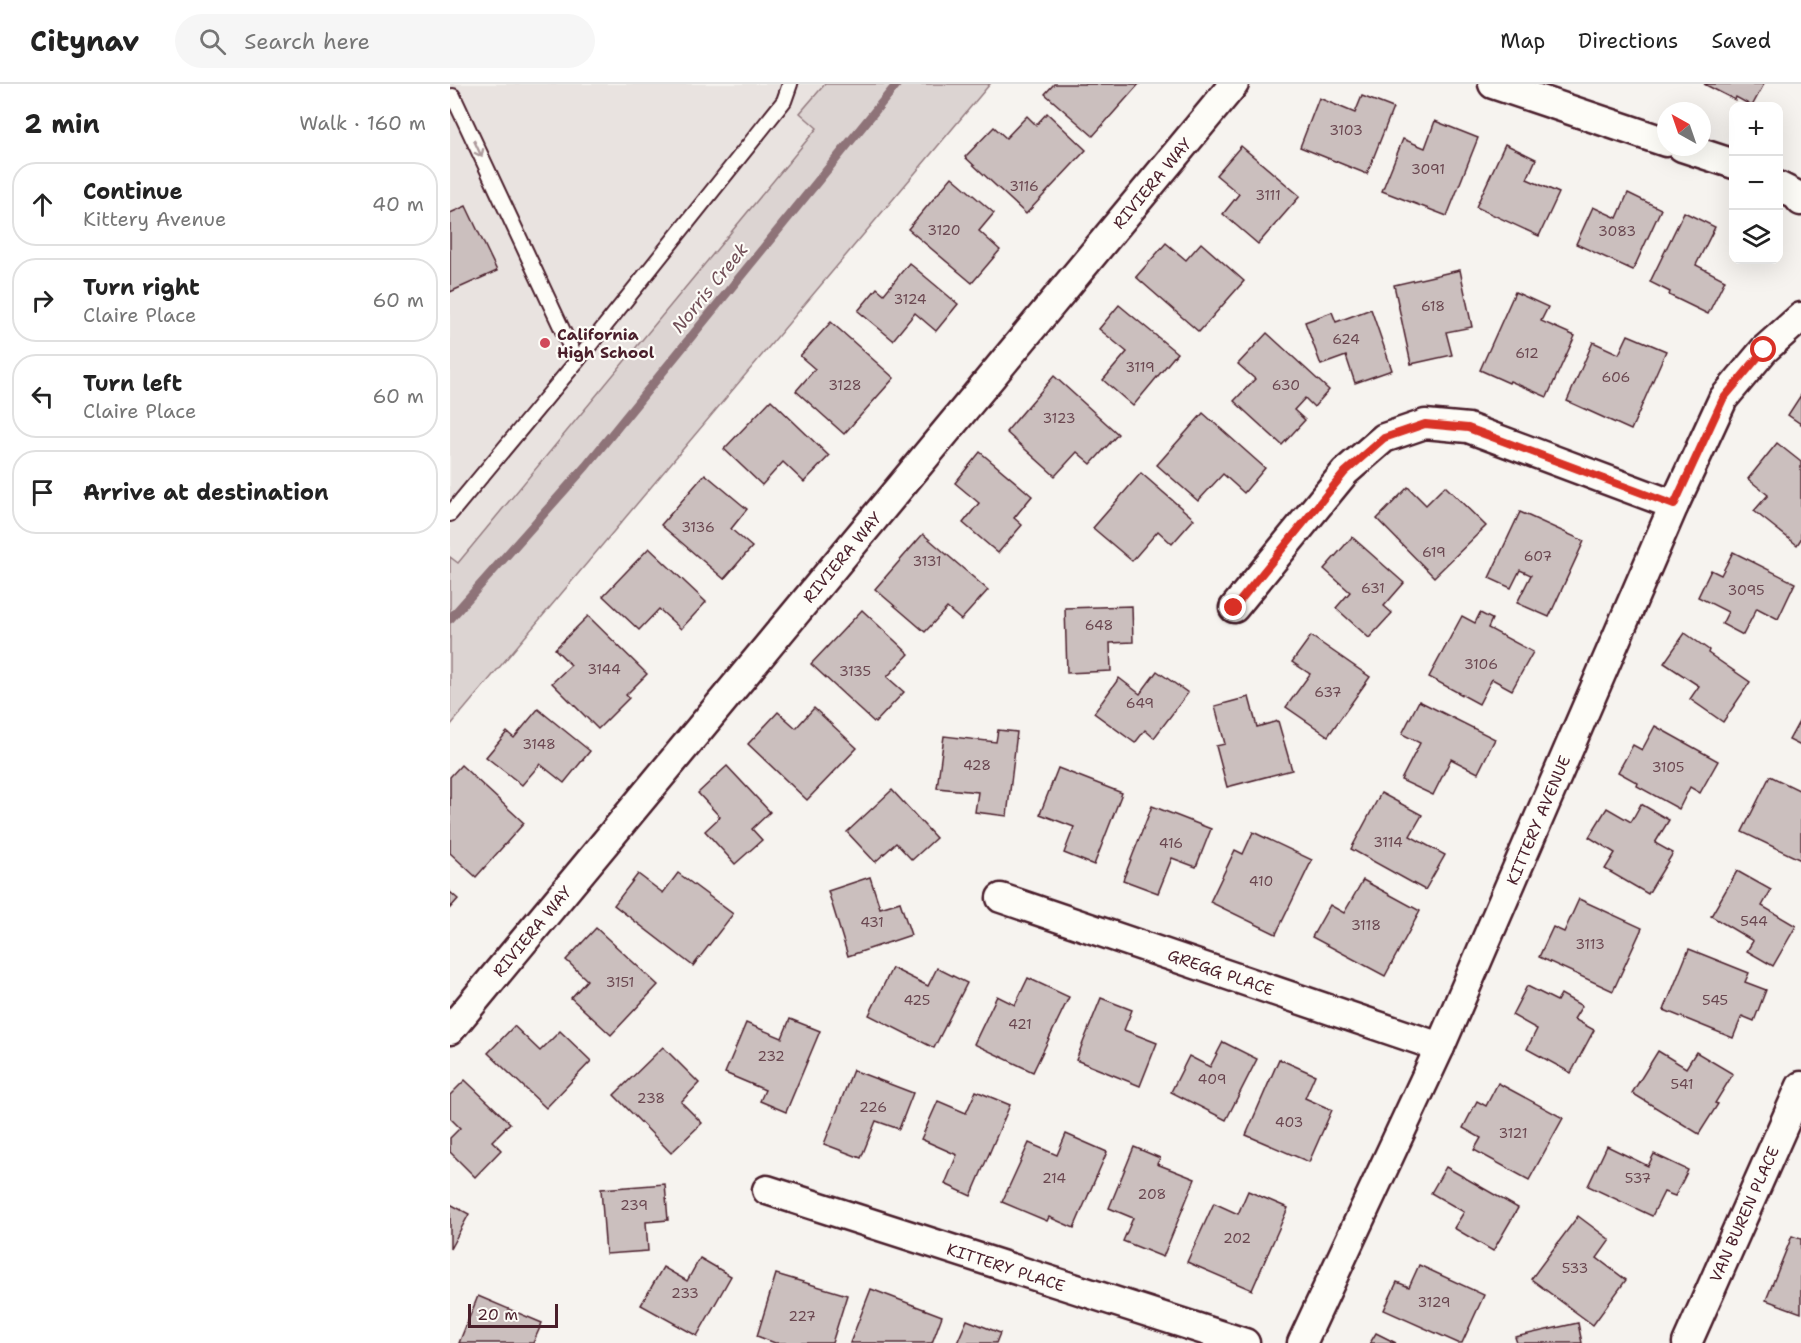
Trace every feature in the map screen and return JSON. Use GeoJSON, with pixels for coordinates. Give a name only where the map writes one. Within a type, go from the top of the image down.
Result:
{"type":"FeatureCollection","features":[{"type":"Feature","properties":{"kind":"street","name":"RIVIERA WAY"},"geometry":{"type":"LineString","coordinates":[[450,1030],[1234,84]]}},
{"type":"Feature","properties":{"kind":"street"},"geometry":{"type":"LineString","coordinates":[[1494,84],[1657,139]]}},
{"type":"Feature","properties":{"kind":"street"},"geometry":{"type":"LineString","coordinates":[[1710,156],[1729,162]]}},
{"type":"Feature","properties":{"kind":"street"},"geometry":{"type":"LineString","coordinates":[[1783,188],[1796,195],[1801,201]]}},
{"type":"Feature","properties":{"kind":"street","name":"KITTERY AVENUE"},"geometry":{"type":"LineString","coordinates":[[1302,1343],[1440,1047],[1674,505],[1723,399],[1764,350],[1801,317]]}},
{"type":"Feature","properties":{"kind":"street"},"geometry":{"type":"LineString","coordinates":[[1234,608],[1345,472],[1384,438],[1425,424],[1468,428],[1674,505]]}},
{"type":"Feature","properties":{"kind":"street","name":"GREGG PLACE"},"geometry":{"type":"LineString","coordinates":[[1001,898],[1440,1047]]}},
{"type":"Feature","properties":{"kind":"street","name":"VAN BUREN PLACE"},"geometry":{"type":"LineString","coordinates":[[1687,1343],[1801,1086]]}},
{"type":"Feature","properties":{"kind":"street","name":"KITTERY PLACE"},"geometry":{"type":"LineString","coordinates":[[767,1190],[1245,1343]]}},
{"type":"Feature","properties":{"kind":"lane"},"geometry":{"type":"LineString","coordinates":[[450,514],[577,361],[784,100],[790,84]]}},
{"type":"Feature","properties":{"kind":"lane"},"geometry":{"type":"LineString","coordinates":[[454,92],[577,361]]}},
{"type":"Feature","properties":{"kind":"shaded area","name":"California High School"},"geometry":{"type":"Polygon","coordinates":[[[450,84],[825,84],[800,113],[818,128],[457,563],[450,557],[450,84]]]}},
{"type":"Feature","properties":{"kind":"shaded area"},"geometry":{"type":"Polygon","coordinates":[[[825,84],[990,84],[450,726],[450,557],[458,563],[817,128],[800,113],[825,84]]]}},
{"type":"Feature","properties":{"kind":"building"},"geometry":{"type":"Polygon","coordinates":[[[1054,84],[1139,84],[1093,136],[1045,94],[1054,84]]]}},
{"type":"Feature","properties":{"kind":"building"},"geometry":{"type":"Polygon","coordinates":[[[1704,84],[1764,84],[1754,102],[1745,102],[1736,97],[1735,100],[1704,84]]]}},
{"type":"Feature","properties":{"kind":"building"},"geometry":{"type":"Polygon","coordinates":[[[1362,96],[1393,108],[1367,174],[1300,147],[1319,98],[1355,113],[1362,96]]]}},
{"type":"Feature","properties":{"kind":"building"},"geometry":{"type":"Polygon","coordinates":[[[1047,113],[1086,150],[1026,214],[965,157],[994,127],[1006,138],[1027,116],[1036,125],[1047,113]]]}},
{"type":"Feature","properties":{"kind":"building"},"geometry":{"type":"Polygon","coordinates":[[[1435,121],[1478,138],[1447,216],[1382,191],[1403,139],[1425,148],[1435,121]]]}},
{"type":"Feature","properties":{"kind":"building"},"geometry":{"type":"Polygon","coordinates":[[[1505,144],[1536,159],[1527,179],[1559,193],[1539,236],[1476,207],[1505,144]]]}},
{"type":"Feature","properties":{"kind":"building"},"geometry":{"type":"Polygon","coordinates":[[[1241,146],[1300,196],[1258,244],[1223,214],[1239,194],[1216,175],[1241,146]]]}},
{"type":"Feature","properties":{"kind":"building"},"geometry":{"type":"Polygon","coordinates":[[[952,177],[994,213],[979,231],[1000,250],[972,283],[908,229],[952,177]]]}},
{"type":"Feature","properties":{"kind":"building"},"geometry":{"type":"Polygon","coordinates":[[[1628,193],[1661,209],[1633,270],[1576,244],[1593,207],[1617,218],[1628,193]]]}},
{"type":"Feature","properties":{"kind":"building"},"geometry":{"type":"Polygon","coordinates":[[[466,206],[497,271],[450,292],[450,213],[466,206]]]}},
{"type":"Feature","properties":{"kind":"building"},"geometry":{"type":"Polygon","coordinates":[[[1684,212],[1715,227],[1696,265],[1725,280],[1708,314],[1669,295],[1670,292],[1650,282],[1684,212]]]}},
{"type":"Feature","properties":{"kind":"building"},"geometry":{"type":"Polygon","coordinates":[[[1166,243],[1186,260],[1201,243],[1244,281],[1199,332],[1136,277],[1166,243]]]}},
{"type":"Feature","properties":{"kind":"building"},"geometry":{"type":"Polygon","coordinates":[[[909,263],[958,304],[936,331],[915,313],[893,340],[858,311],[877,288],[884,294],[909,263]]]}},
{"type":"Feature","properties":{"kind":"building"},"geometry":{"type":"Polygon","coordinates":[[[1460,270],[1472,327],[1446,332],[1452,355],[1411,364],[1394,285],[1460,270]]]}},
{"type":"Feature","properties":{"kind":"building"},"geometry":{"type":"Polygon","coordinates":[[[1515,292],[1548,307],[1541,321],[1575,336],[1547,397],[1480,370],[1515,292]]]}},
{"type":"Feature","properties":{"kind":"building"},"geometry":{"type":"Polygon","coordinates":[[[1119,305],[1177,353],[1133,406],[1103,380],[1127,352],[1099,329],[1119,305]]]}},
{"type":"Feature","properties":{"kind":"building"},"geometry":{"type":"Polygon","coordinates":[[[1371,309],[1392,370],[1355,383],[1346,356],[1321,365],[1305,322],[1332,312],[1336,322],[1371,309]]]}},
{"type":"Feature","properties":{"kind":"building"},"geometry":{"type":"Polygon","coordinates":[[[831,322],[894,378],[844,434],[796,391],[815,369],[800,356],[831,322]]]}},
{"type":"Feature","properties":{"kind":"building"},"geometry":{"type":"Polygon","coordinates":[[[1267,333],[1329,390],[1314,407],[1305,398],[1294,410],[1305,420],[1282,445],[1234,401],[1255,379],[1238,364],[1267,333]]]}},
{"type":"Feature","properties":{"kind":"building"},"geometry":{"type":"Polygon","coordinates":[[[1628,335],[1666,351],[1631,430],[1567,401],[1593,342],[1619,354],[1628,335]]]}},
{"type":"Feature","properties":{"kind":"building"},"geometry":{"type":"Polygon","coordinates":[[[1054,376],[1118,434],[1091,464],[1077,452],[1055,476],[1006,432],[1054,376]]]}},
{"type":"Feature","properties":{"kind":"building"},"geometry":{"type":"Polygon","coordinates":[[[1801,395],[1801,424],[1788,415],[1801,395]]]}},
{"type":"Feature","properties":{"kind":"building"},"geometry":{"type":"Polygon","coordinates":[[[771,400],[829,456],[804,482],[783,462],[762,485],[724,449],[771,400]]]}},
{"type":"Feature","properties":{"kind":"building"},"geometry":{"type":"Polygon","coordinates":[[[1203,413],[1265,468],[1244,493],[1223,474],[1198,501],[1157,465],[1203,413]]]}},
{"type":"Feature","properties":{"kind":"building"},"geometry":{"type":"Polygon","coordinates":[[[1777,443],[1801,462],[1801,539],[1797,545],[1754,511],[1768,495],[1748,479],[1777,443]]]}},
{"type":"Feature","properties":{"kind":"building"},"geometry":{"type":"Polygon","coordinates":[[[980,452],[1032,496],[1014,518],[1022,525],[998,553],[963,523],[979,503],[955,483],[980,452]]]}},
{"type":"Feature","properties":{"kind":"building"},"geometry":{"type":"Polygon","coordinates":[[[1141,473],[1194,519],[1172,544],[1158,531],[1132,561],[1093,528],[1141,473]]]}},
{"type":"Feature","properties":{"kind":"building"},"geometry":{"type":"Polygon","coordinates":[[[705,474],[747,509],[731,529],[752,547],[724,579],[661,525],[705,474]]]}},
{"type":"Feature","properties":{"kind":"building"},"geometry":{"type":"Polygon","coordinates":[[[1445,486],[1486,526],[1434,577],[1377,519],[1408,487],[1426,505],[1445,486]]]}},
{"type":"Feature","properties":{"kind":"building"},"geometry":{"type":"Polygon","coordinates":[[[1520,512],[1584,541],[1549,617],[1517,603],[1531,575],[1520,570],[1511,588],[1489,578],[1520,512]]]}},
{"type":"Feature","properties":{"kind":"building"},"geometry":{"type":"Polygon","coordinates":[[[923,534],[988,590],[961,620],[947,608],[925,632],[875,589],[923,534]]]}},
{"type":"Feature","properties":{"kind":"building"},"geometry":{"type":"Polygon","coordinates":[[[1352,537],[1404,583],[1384,606],[1392,613],[1369,638],[1336,608],[1350,592],[1324,569],[1352,537]]]}},
{"type":"Feature","properties":{"kind":"building"},"geometry":{"type":"Polygon","coordinates":[[[649,548],[706,602],[681,629],[659,609],[639,630],[603,596],[649,548]]]}},
{"type":"Feature","properties":{"kind":"building"},"geometry":{"type":"Polygon","coordinates":[[[1733,552],[1795,583],[1778,619],[1757,608],[1743,635],[1722,624],[1728,612],[1698,597],[1711,570],[1721,575],[1733,552]]]}},
{"type":"Feature","properties":{"kind":"building"},"geometry":{"type":"Polygon","coordinates":[[[1132,606],[1133,642],[1110,643],[1111,671],[1067,673],[1065,608],[1132,606]]]}},
{"type":"Feature","properties":{"kind":"building"},"geometry":{"type":"Polygon","coordinates":[[[862,610],[909,654],[887,677],[904,692],[875,723],[811,664],[862,610]]]}},
{"type":"Feature","properties":{"kind":"building"},"geometry":{"type":"Polygon","coordinates":[[[1480,613],[1492,619],[1488,628],[1533,652],[1512,690],[1492,679],[1479,704],[1429,677],[1462,616],[1475,623],[1480,613]]]}},
{"type":"Feature","properties":{"kind":"building"},"geometry":{"type":"Polygon","coordinates":[[[588,616],[647,674],[626,695],[629,698],[598,729],[552,683],[571,665],[555,649],[588,616]]]}},
{"type":"Feature","properties":{"kind":"building"},"geometry":{"type":"Polygon","coordinates":[[[1685,633],[1709,650],[1708,653],[1750,682],[1723,722],[1690,699],[1699,686],[1664,663],[1685,633]]]}},
{"type":"Feature","properties":{"kind":"building"},"geometry":{"type":"Polygon","coordinates":[[[1311,636],[1370,677],[1328,736],[1286,707],[1310,674],[1292,662],[1311,636]]]}},
{"type":"Feature","properties":{"kind":"building"},"geometry":{"type":"Polygon","coordinates":[[[1157,671],[1188,693],[1154,738],[1145,730],[1135,743],[1094,713],[1119,678],[1140,694],[1157,671]]]}},
{"type":"Feature","properties":{"kind":"building"},"geometry":{"type":"Polygon","coordinates":[[[1249,697],[1257,727],[1278,721],[1292,770],[1227,787],[1216,746],[1225,744],[1215,706],[1249,697]]]}},
{"type":"Feature","properties":{"kind":"building"},"geometry":{"type":"Polygon","coordinates":[[[1419,701],[1495,739],[1478,773],[1451,759],[1433,795],[1401,780],[1420,743],[1402,734],[1419,701]]]}},
{"type":"Feature","properties":{"kind":"building"},"geometry":{"type":"Polygon","coordinates":[[[814,708],[857,748],[807,800],[748,744],[778,712],[796,728],[814,708]]]}},
{"type":"Feature","properties":{"kind":"building"},"geometry":{"type":"Polygon","coordinates":[[[538,709],[590,751],[564,783],[540,764],[522,785],[486,757],[507,732],[514,738],[538,709]]]}},
{"type":"Feature","properties":{"kind":"building"},"geometry":{"type":"Polygon","coordinates":[[[1801,718],[1801,746],[1789,740],[1801,718]]]}},
{"type":"Feature","properties":{"kind":"building"},"geometry":{"type":"Polygon","coordinates":[[[1655,726],[1718,761],[1700,793],[1690,787],[1679,809],[1637,786],[1638,783],[1618,772],[1633,745],[1642,750],[1655,726]]]}},
{"type":"Feature","properties":{"kind":"building"},"geometry":{"type":"Polygon","coordinates":[[[998,730],[1017,732],[1007,816],[975,812],[978,792],[937,788],[944,736],[996,742],[998,730]]]}},
{"type":"Feature","properties":{"kind":"building"},"geometry":{"type":"Polygon","coordinates":[[[461,765],[524,823],[476,877],[450,853],[450,777],[461,765]]]}},
{"type":"Feature","properties":{"kind":"building"},"geometry":{"type":"Polygon","coordinates":[[[727,766],[770,812],[752,829],[762,840],[735,864],[705,831],[720,817],[698,793],[727,766]]]}},
{"type":"Feature","properties":{"kind":"building"},"geometry":{"type":"Polygon","coordinates":[[[1058,768],[1122,793],[1094,865],[1064,853],[1074,827],[1040,814],[1058,768]]]}},
{"type":"Feature","properties":{"kind":"building"},"geometry":{"type":"Polygon","coordinates":[[[1770,776],[1801,791],[1801,860],[1742,832],[1770,776]]]}},
{"type":"Feature","properties":{"kind":"building"},"geometry":{"type":"Polygon","coordinates":[[[892,790],[936,838],[912,860],[896,843],[875,862],[847,832],[892,790]]]}},
{"type":"Feature","properties":{"kind":"building"},"geometry":{"type":"Polygon","coordinates":[[[1381,793],[1422,815],[1410,836],[1445,855],[1425,890],[1351,849],[1381,793]]]}},
{"type":"Feature","properties":{"kind":"building"},"geometry":{"type":"Polygon","coordinates":[[[1641,804],[1669,820],[1655,843],[1673,853],[1648,894],[1605,869],[1615,853],[1589,837],[1607,808],[1631,822],[1641,804]]]}},
{"type":"Feature","properties":{"kind":"building"},"geometry":{"type":"Polygon","coordinates":[[[1152,806],[1211,829],[1196,867],[1172,858],[1158,893],[1123,880],[1152,806]]]}},
{"type":"Feature","properties":{"kind":"building"},"geometry":{"type":"Polygon","coordinates":[[[1253,832],[1312,860],[1276,934],[1210,902],[1235,850],[1243,854],[1253,832]]]}},
{"type":"Feature","properties":{"kind":"building"},"geometry":{"type":"Polygon","coordinates":[[[1737,871],[1771,890],[1762,906],[1796,926],[1773,966],[1747,951],[1753,941],[1711,916],[1737,871]]]}},
{"type":"Feature","properties":{"kind":"building"},"geometry":{"type":"Polygon","coordinates":[[[678,873],[733,914],[693,966],[614,905],[638,874],[663,893],[678,873]]]}},
{"type":"Feature","properties":{"kind":"building"},"geometry":{"type":"Polygon","coordinates":[[[870,877],[880,908],[900,902],[911,935],[848,956],[828,891],[870,877]]]}},
{"type":"Feature","properties":{"kind":"building"},"geometry":{"type":"Polygon","coordinates":[[[1363,880],[1420,911],[1385,976],[1312,937],[1330,905],[1344,913],[1363,880]]]}},
{"type":"Feature","properties":{"kind":"building"},"geometry":{"type":"Polygon","coordinates":[[[450,892],[458,899],[450,908],[450,892]]]}},
{"type":"Feature","properties":{"kind":"building"},"geometry":{"type":"Polygon","coordinates":[[[1579,899],[1642,928],[1613,991],[1539,957],[1553,927],[1564,932],[1579,899]]]}},
{"type":"Feature","properties":{"kind":"building"},"geometry":{"type":"Polygon","coordinates":[[[596,928],[658,985],[611,1035],[571,998],[587,980],[566,960],[596,928]]]}},
{"type":"Feature","properties":{"kind":"building"},"geometry":{"type":"Polygon","coordinates":[[[1689,949],[1749,973],[1745,982],[1766,990],[1754,1021],[1742,1016],[1733,1038],[1664,1010],[1689,949]]]}},
{"type":"Feature","properties":{"kind":"building"},"geometry":{"type":"Polygon","coordinates":[[[892,968],[928,986],[937,968],[967,983],[934,1048],[869,1015],[892,968]]]}},
{"type":"Feature","properties":{"kind":"building"},"geometry":{"type":"Polygon","coordinates":[[[1028,978],[1069,997],[1033,1072],[974,1044],[997,996],[1015,1005],[1028,978]]]}},
{"type":"Feature","properties":{"kind":"building"},"geometry":{"type":"Polygon","coordinates":[[[1527,986],[1557,1001],[1561,994],[1582,1006],[1574,1019],[1594,1030],[1571,1073],[1527,1049],[1537,1029],[1512,1015],[1527,986]]]}},
{"type":"Feature","properties":{"kind":"building"},"geometry":{"type":"Polygon","coordinates":[[[1101,998],[1132,1010],[1124,1030],[1157,1043],[1140,1086],[1076,1060],[1101,998]]]}},
{"type":"Feature","properties":{"kind":"building"},"geometry":{"type":"Polygon","coordinates":[[[790,1019],[820,1031],[786,1112],[760,1101],[765,1090],[725,1073],[746,1023],[782,1038],[790,1019]]]}},
{"type":"Feature","properties":{"kind":"building"},"geometry":{"type":"Polygon","coordinates":[[[514,1026],[540,1051],[560,1031],[591,1061],[546,1108],[488,1053],[514,1026]]]}},
{"type":"Feature","properties":{"kind":"building"},"geometry":{"type":"Polygon","coordinates":[[[1223,1042],[1257,1059],[1226,1120],[1171,1092],[1189,1056],[1210,1067],[1223,1042]]]}},
{"type":"Feature","properties":{"kind":"building"},"geometry":{"type":"Polygon","coordinates":[[[663,1047],[699,1083],[681,1102],[702,1123],[671,1153],[614,1095],[663,1047]]]}},
{"type":"Feature","properties":{"kind":"building"},"geometry":{"type":"Polygon","coordinates":[[[1658,1051],[1686,1068],[1696,1052],[1733,1074],[1699,1134],[1632,1093],[1658,1051]]]}},
{"type":"Feature","properties":{"kind":"building"},"geometry":{"type":"Polygon","coordinates":[[[1279,1059],[1315,1075],[1305,1098],[1332,1110],[1309,1162],[1246,1135],[1279,1059]]]}},
{"type":"Feature","properties":{"kind":"building"},"geometry":{"type":"Polygon","coordinates":[[[853,1070],[913,1093],[899,1129],[876,1121],[861,1158],[824,1144],[853,1070]]]}},
{"type":"Feature","properties":{"kind":"building"},"geometry":{"type":"Polygon","coordinates":[[[465,1080],[510,1123],[492,1141],[501,1150],[475,1177],[450,1152],[450,1138],[460,1128],[450,1118],[450,1095],[465,1080]]]}},
{"type":"Feature","properties":{"kind":"building"},"geometry":{"type":"Polygon","coordinates":[[[1498,1083],[1563,1118],[1529,1180],[1474,1150],[1481,1138],[1463,1128],[1477,1101],[1486,1106],[1498,1083]]]}},
{"type":"Feature","properties":{"kind":"building"},"geometry":{"type":"Polygon","coordinates":[[[976,1091],[1010,1105],[971,1196],[945,1184],[957,1155],[921,1139],[938,1101],[966,1113],[976,1091]]]}},
{"type":"Feature","properties":{"kind":"building"},"geometry":{"type":"Polygon","coordinates":[[[1066,1134],[1107,1152],[1074,1228],[1049,1217],[1047,1221],[1002,1202],[1029,1143],[1057,1155],[1066,1134]]]}},
{"type":"Feature","properties":{"kind":"building"},"geometry":{"type":"Polygon","coordinates":[[[1607,1146],[1648,1166],[1654,1154],[1688,1170],[1675,1196],[1664,1192],[1652,1216],[1588,1186],[1607,1146]]]}},
{"type":"Feature","properties":{"kind":"building"},"geometry":{"type":"Polygon","coordinates":[[[1134,1147],[1160,1158],[1157,1164],[1195,1179],[1163,1257],[1123,1241],[1133,1218],[1109,1208],[1134,1147]]]}},
{"type":"Feature","properties":{"kind":"building"},"geometry":{"type":"Polygon","coordinates":[[[1446,1167],[1518,1208],[1493,1251],[1454,1228],[1464,1212],[1431,1193],[1446,1167]]]}},
{"type":"Feature","properties":{"kind":"building"},"geometry":{"type":"Polygon","coordinates":[[[665,1184],[668,1220],[646,1222],[648,1251],[606,1254],[601,1189],[665,1184]]]}},
{"type":"Feature","properties":{"kind":"building"},"geometry":{"type":"Polygon","coordinates":[[[1248,1191],[1288,1208],[1252,1290],[1187,1262],[1214,1203],[1238,1214],[1248,1191]]]}},
{"type":"Feature","properties":{"kind":"building"},"geometry":{"type":"Polygon","coordinates":[[[450,1204],[469,1214],[450,1249],[450,1204]]]}},
{"type":"Feature","properties":{"kind":"building"},"geometry":{"type":"Polygon","coordinates":[[[1578,1216],[1610,1240],[1597,1258],[1626,1280],[1593,1325],[1531,1279],[1578,1216]]]}},
{"type":"Feature","properties":{"kind":"building"},"geometry":{"type":"Polygon","coordinates":[[[1792,1236],[1801,1239],[1801,1313],[1766,1300],[1792,1236]]]}},
{"type":"Feature","properties":{"kind":"building"},"geometry":{"type":"Polygon","coordinates":[[[700,1258],[731,1276],[697,1336],[641,1305],[663,1267],[687,1281],[700,1258]]]}},
{"type":"Feature","properties":{"kind":"building"},"geometry":{"type":"Polygon","coordinates":[[[1419,1265],[1484,1295],[1462,1343],[1384,1310],[1397,1282],[1409,1287],[1419,1265]]]}},
{"type":"Feature","properties":{"kind":"building"},"geometry":{"type":"Polygon","coordinates":[[[776,1274],[847,1295],[832,1343],[775,1343],[757,1336],[776,1274]]]}},
{"type":"Feature","properties":{"kind":"building"},"geometry":{"type":"Polygon","coordinates":[[[871,1289],[942,1316],[932,1343],[850,1343],[871,1289]]]}},
{"type":"Feature","properties":{"kind":"building"},"geometry":{"type":"Polygon","coordinates":[[[478,1296],[542,1323],[533,1343],[459,1343],[478,1296]]]}},
{"type":"Feature","properties":{"kind":"building"},"geometry":{"type":"Polygon","coordinates":[[[967,1320],[1000,1333],[996,1343],[957,1343],[967,1320]]]}},
{"type":"Feature","properties":{"kind":"building"},"geometry":{"type":"Polygon","coordinates":[[[1578,1323],[1582,1343],[1517,1343],[1515,1337],[1578,1323]]]}},
{"type":"Feature","properties":{"kind":"building"},"geometry":{"type":"Polygon","coordinates":[[[1376,1333],[1396,1343],[1370,1343],[1376,1333]]]}},
{"type":"Feature","properties":{"kind":"waterway","name":"Norris Creek"},"geometry":{"type":"LineString","coordinates":[[450,619],[586,466],[897,84]]}},
{"type":"Feature","properties":{"kind":"place","name":"California High School"},"geometry":{"type":"Point","coordinates":[545,343]}},
{"type":"Feature","properties":{"kind":"route"},"geometry":{"type":"LineString","coordinates":[[1234,608],[1345,472],[1384,438],[1425,424],[1468,428],[1674,505],[1723,399],[1764,350]]}}]}
